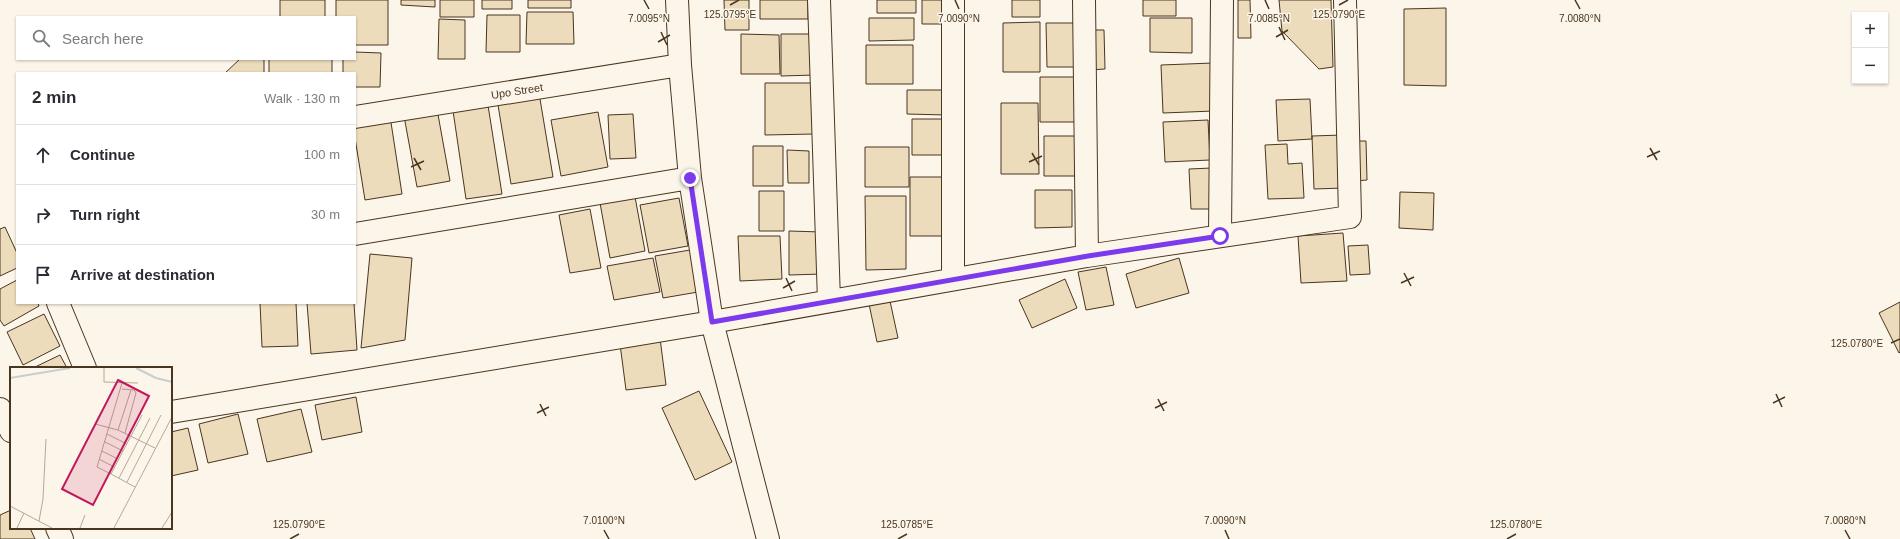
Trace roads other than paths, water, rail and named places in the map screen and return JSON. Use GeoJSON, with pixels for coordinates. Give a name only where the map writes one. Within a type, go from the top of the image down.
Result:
{"type":"FeatureCollection","features":[{"type":"Feature","properties":{"kind":"street"},"geometry":{"type":"LineString","coordinates":[[677,0],[680,64],[690,178],[712,322],[768,539]]}},
{"type":"Feature","properties":{"kind":"street"},"geometry":{"type":"LineString","coordinates":[[819,0],[829,301]]}},
{"type":"Feature","properties":{"kind":"street"},"geometry":{"type":"LineString","coordinates":[[953,0],[953,279]]}},
{"type":"Feature","properties":{"kind":"street"},"geometry":{"type":"LineString","coordinates":[[1084,0],[1088,256]]}},
{"type":"Feature","properties":{"kind":"street"},"geometry":{"type":"LineString","coordinates":[[1220,236],[1222,0]]}},
{"type":"Feature","properties":{"kind":"street"},"geometry":{"type":"LineString","coordinates":[[172,412],[712,322],[1088,256],[1350,217],[1345,0]]}},
{"type":"Feature","properties":{"kind":"street","name":"Upo Street"},"geometry":{"type":"LineString","coordinates":[[356,117],[680,64]]}},
{"type":"Feature","properties":{"kind":"street"},"geometry":{"type":"LineString","coordinates":[[356,234],[690,178]]}},
{"type":"Feature","properties":{"kind":"street"},"geometry":{"type":"LineString","coordinates":[[58,304],[86,367]]}},
{"type":"Feature","properties":{"kind":"street"},"geometry":{"type":"LineString","coordinates":[[0,409],[10,429]]}},
{"type":"Feature","properties":{"kind":"street"},"geometry":{"type":"LineString","coordinates":[[57,529],[62,539]]}}]}
